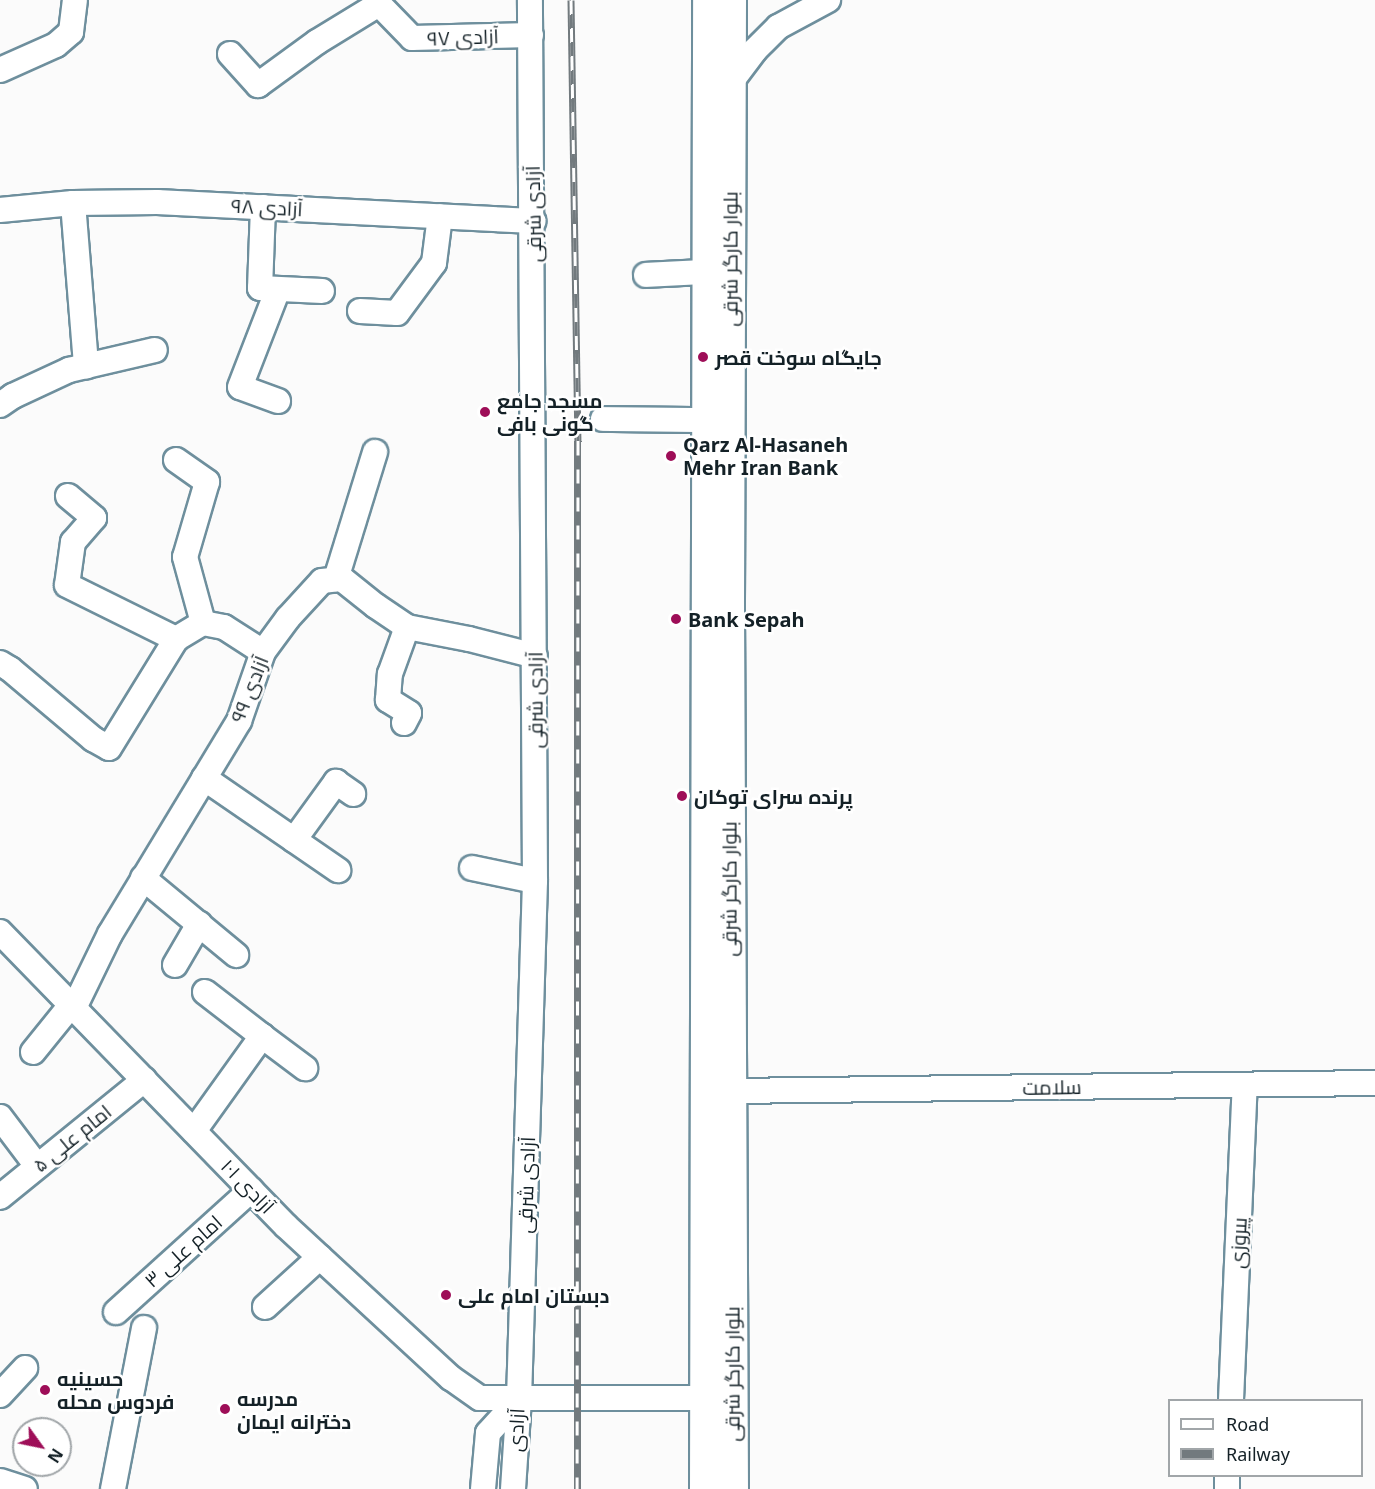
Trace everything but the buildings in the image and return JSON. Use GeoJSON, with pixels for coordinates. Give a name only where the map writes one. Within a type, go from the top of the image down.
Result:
{"type":"FeatureCollection","features":[{"type":"Feature","properties":{"kind":"main road","name":"بلوار کارگر شرقی"},"geometry":{"type":"LineString","coordinates":[[708,0],[706,420],[717,608],[730,1091],[733,1489]]}},
{"type":"Feature","properties":{"kind":"main road","name":"بلوار کارگر شرقی"},"geometry":{"type":"LineString","coordinates":[[705,1489],[717,608],[731,82],[731,0]]}},
{"type":"Feature","properties":{"kind":"street"},"geometry":{"type":"LineString","coordinates":[[0,70],[56,45],[71,32],[75,0]]}},
{"type":"Feature","properties":{"kind":"street","name":"آزادی شرقی"},"geometry":{"type":"LineString","coordinates":[[519,1399],[535,881],[534,221],[530,0]]}},
{"type":"Feature","properties":{"kind":"street"},"geometry":{"type":"LineString","coordinates":[[731,82],[755,50],[778,27],[828,0]]}},
{"type":"Feature","properties":{"kind":"street"},"geometry":{"type":"LineString","coordinates":[[230,54],[258,85],[377,2]]}},
{"type":"Feature","properties":{"kind":"street","name":"آزادی ۹۷"},"geometry":{"type":"LineString","coordinates":[[377,2],[412,38],[531,35]]}},
{"type":"Feature","properties":{"kind":"street","name":"آزادی ۹۸"},"geometry":{"type":"LineString","coordinates":[[0,210],[74,203],[157,202],[534,221]]}},
{"type":"Feature","properties":{"kind":"street"},"geometry":{"type":"LineString","coordinates":[[74,203],[86,366]]}},
{"type":"Feature","properties":{"kind":"street"},"geometry":{"type":"LineString","coordinates":[[263,207],[261,288],[322,291]]}},
{"type":"Feature","properties":{"kind":"street"},"geometry":{"type":"LineString","coordinates":[[360,311],[397,313],[434,262],[440,216]]}},
{"type":"Feature","properties":{"kind":"street"},"geometry":{"type":"LineString","coordinates":[[646,275],[706,272]]}},
{"type":"Feature","properties":{"kind":"street"},"geometry":{"type":"LineString","coordinates":[[278,289],[240,387],[278,401]]}},
{"type":"Feature","properties":{"kind":"street"},"geometry":{"type":"LineString","coordinates":[[0,405],[13,396],[69,370],[155,350]]}},
{"type":"Feature","properties":{"kind":"street"},"geometry":{"type":"LineString","coordinates":[[603,419],[706,420]]}},
{"type":"Feature","properties":{"kind":"street"},"geometry":{"type":"LineString","coordinates":[[375,452],[336,579],[342,579],[407,627],[469,639],[535,656]]}},
{"type":"Feature","properties":{"kind":"street"},"geometry":{"type":"LineString","coordinates":[[176,460],[207,482],[185,557],[203,623]]}},
{"type":"Feature","properties":{"kind":"street"},"geometry":{"type":"LineString","coordinates":[[68,496],[94,518],[73,542],[67,585],[177,639]]}},
{"type":"Feature","properties":{"kind":"street","name":"آزادی ٩٩"},"geometry":{"type":"LineString","coordinates":[[33,1052],[73,1006],[110,934],[239,721],[263,652],[288,618],[322,581],[336,579]]}},
{"type":"Feature","properties":{"kind":"street"},"geometry":{"type":"LineString","coordinates":[[0,663],[93,739],[109,748],[177,639],[203,623],[224,627],[263,652]]}},
{"type":"Feature","properties":{"kind":"street"},"geometry":{"type":"LineString","coordinates":[[404,723],[409,713],[388,700],[390,674],[407,627]]}},
{"type":"Feature","properties":{"kind":"street"},"geometry":{"type":"LineString","coordinates":[[204,778],[338,870]]}},
{"type":"Feature","properties":{"kind":"street"},"geometry":{"type":"LineString","coordinates":[[294,840],[336,782],[353,794]]}},
{"type":"Feature","properties":{"kind":"street"},"geometry":{"type":"LineString","coordinates":[[472,868],[535,881]]}},
{"type":"Feature","properties":{"kind":"street"},"geometry":{"type":"LineString","coordinates":[[143,879],[236,955]]}},
{"type":"Feature","properties":{"kind":"street"},"geometry":{"type":"LineString","coordinates":[[175,965],[199,924]]}},
{"type":"Feature","properties":{"kind":"street","name":"آزادی ۱۰۱"},"geometry":{"type":"LineString","coordinates":[[0,932],[251,1190],[320,1257],[451,1378],[480,1398],[706,1398]]}},
{"type":"Feature","properties":{"kind":"street"},"geometry":{"type":"LineString","coordinates":[[205,992],[305,1068]]}},
{"type":"Feature","properties":{"kind":"street"},"geometry":{"type":"LineString","coordinates":[[194,1131],[262,1036]]}},
{"type":"Feature","properties":{"kind":"street","name":"امام علی ۵"},"geometry":{"type":"LineString","coordinates":[[0,1197],[144,1080]]}},
{"type":"Feature","properties":{"kind":"street","name":"سلامت"},"geometry":{"type":"LineString","coordinates":[[730,1091],[1375,1083]]}},
{"type":"Feature","properties":{"kind":"street","name":"پیروزی"},"geometry":{"type":"LineString","coordinates":[[1231,1399],[1245,1085]]}},
{"type":"Feature","properties":{"kind":"street"},"geometry":{"type":"LineString","coordinates":[[0,1117],[37,1166]]}},
{"type":"Feature","properties":{"kind":"street","name":"امام علی ۳"},"geometry":{"type":"LineString","coordinates":[[116,1312],[251,1190]]}},
{"type":"Feature","properties":{"kind":"street"},"geometry":{"type":"LineString","coordinates":[[265,1307],[320,1257]]}},
{"type":"Feature","properties":{"kind":"street"},"geometry":{"type":"LineString","coordinates":[[113,1489],[144,1328]]}},
{"type":"Feature","properties":{"kind":"street"},"geometry":{"type":"LineString","coordinates":[[0,1395],[25,1368]]}},
{"type":"Feature","properties":{"kind":"street","name":"آزادی"},"geometry":{"type":"LineString","coordinates":[[483,1489],[488,1433],[519,1399]]}},
{"type":"Feature","properties":{"kind":"street","name":"آزادی"},"geometry":{"type":"LineString","coordinates":[[513,1489],[519,1399]]}},
{"type":"Feature","properties":{"kind":"street"},"geometry":{"type":"LineString","coordinates":[[0,1481],[25,1489]]}},
{"type":"Feature","properties":{"kind":"railway"},"geometry":{"type":"LineString","coordinates":[[571,0],[578,441],[577,1489]]}},
{"type":"Feature","properties":{"kind":"place","name":"جایگاه سوخت قصر"},"geometry":{"type":"Point","coordinates":[703,357]}},
{"type":"Feature","properties":{"kind":"place","name":"مسجد جامع گونی بافی"},"geometry":{"type":"Point","coordinates":[485,412]}},
{"type":"Feature","properties":{"kind":"place","name":"Qarz Al-Hasaneh Mehr Iran Bank"},"geometry":{"type":"Point","coordinates":[671,456]}},
{"type":"Feature","properties":{"kind":"place","name":"Bank Sepah"},"geometry":{"type":"Point","coordinates":[676,619]}},
{"type":"Feature","properties":{"kind":"place","name":"پرنده سرای توکان"},"geometry":{"type":"Point","coordinates":[682,796]}},
{"type":"Feature","properties":{"kind":"place","name":"دبستان امام علی"},"geometry":{"type":"Point","coordinates":[446,1295]}},
{"type":"Feature","properties":{"kind":"place","name":"حسینیه فردوس محله"},"geometry":{"type":"Point","coordinates":[45,1390]}},
{"type":"Feature","properties":{"kind":"place","name":"مدرسه دخترانه ایمان"},"geometry":{"type":"Point","coordinates":[225,1409]}}]}
